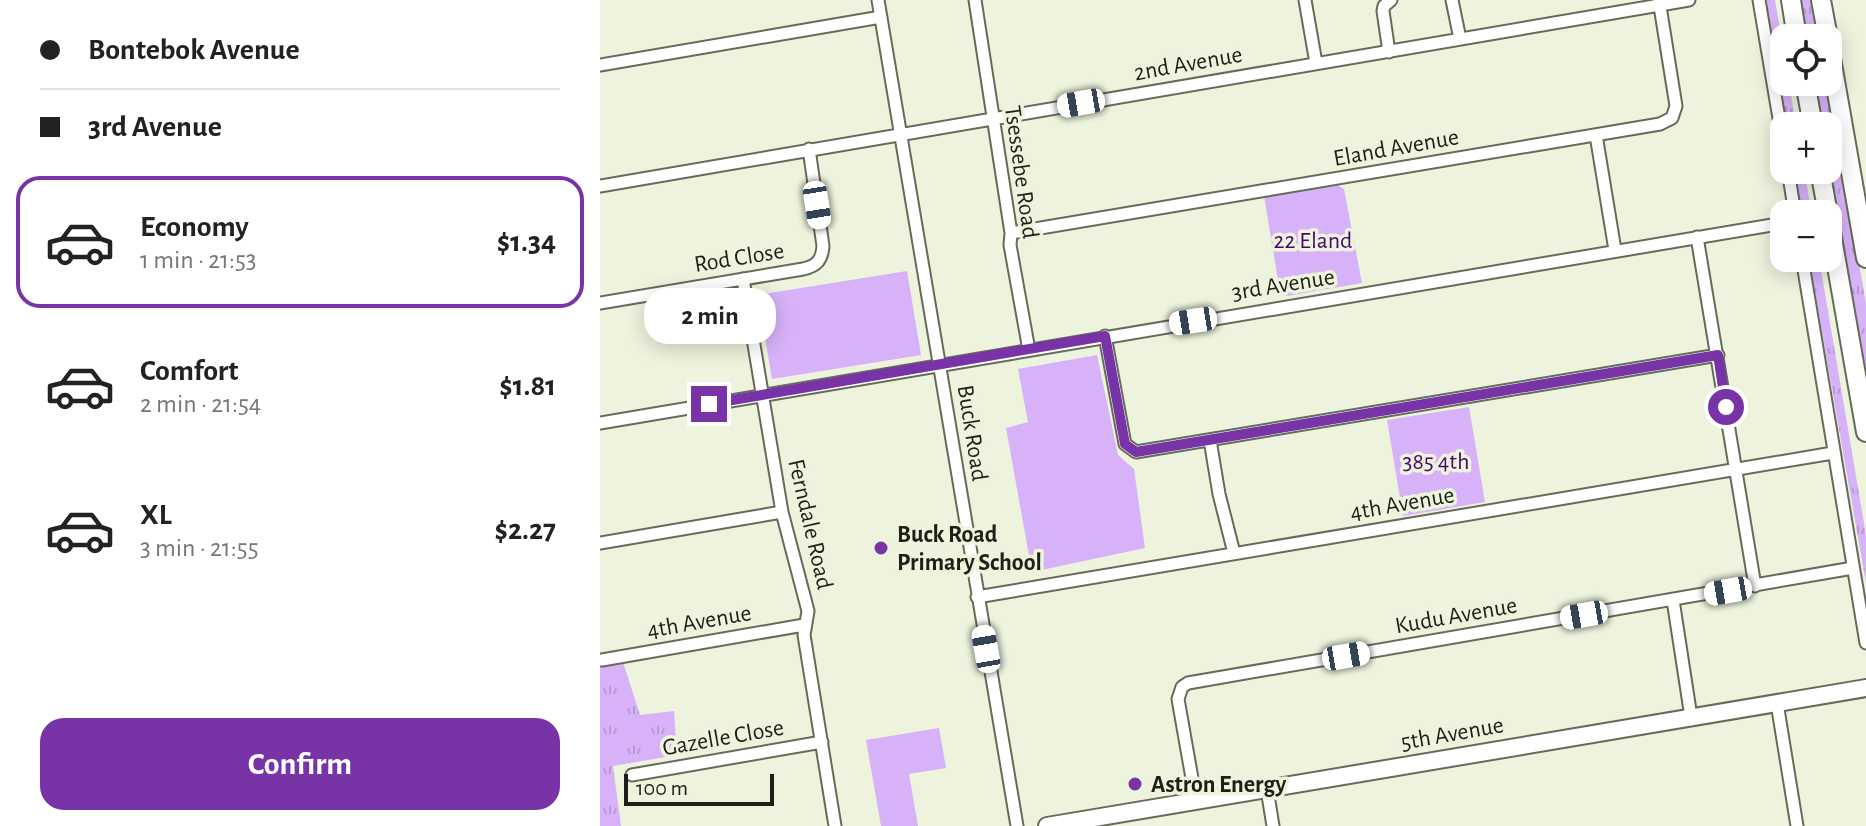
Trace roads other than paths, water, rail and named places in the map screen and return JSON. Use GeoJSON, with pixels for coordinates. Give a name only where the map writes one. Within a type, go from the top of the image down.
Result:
{"type":"FeatureCollection","features":[{"type":"Feature","properties":{"kind":"main road"},"geometry":{"type":"LineString","coordinates":[[1791,0],[1795,24]]}},
{"type":"Feature","properties":{"kind":"main road"},"geometry":{"type":"LineString","coordinates":[[1821,0],[1825,24]]}},
{"type":"Feature","properties":{"kind":"main road"},"geometry":{"type":"LineString","coordinates":[[1838,96],[1866,258]]}},
{"type":"Feature","properties":{"kind":"main road"},"geometry":{"type":"LineString","coordinates":[[1838,272],[1866,432]]}},
{"type":"Feature","properties":{"kind":"main road","name":"5th Avenue"},"geometry":{"type":"LineString","coordinates":[[1047,826],[1102,821],[1196,801],[1866,688]]}},
{"type":"Feature","properties":{"kind":"street","name":"Buck Road"},"geometry":{"type":"LineString","coordinates":[[878,0],[1017,826]]}},
{"type":"Feature","properties":{"kind":"street","name":"Tsessebe Road"},"geometry":{"type":"LineString","coordinates":[[977,0],[1011,233],[1010,245],[1029,350]]}},
{"type":"Feature","properties":{"kind":"street"},"geometry":{"type":"LineString","coordinates":[[1305,0],[1316,63]]}},
{"type":"Feature","properties":{"kind":"street"},"geometry":{"type":"LineString","coordinates":[[1389,52],[1383,11],[1391,0]]}},
{"type":"Feature","properties":{"kind":"street"},"geometry":{"type":"LineString","coordinates":[[1452,0],[1460,39]]}},
{"type":"Feature","properties":{"kind":"street","name":"2nd Avenue"},"geometry":{"type":"LineString","coordinates":[[600,186],[1389,52],[1659,2],[1689,0]]}},
{"type":"Feature","properties":{"kind":"street"},"geometry":{"type":"LineString","coordinates":[[1759,0],[1778,112]]}},
{"type":"Feature","properties":{"kind":"street","name":"Eland Avenue"},"geometry":{"type":"LineString","coordinates":[[1011,233],[1667,122],[1675,113],[1659,2]]}},
{"type":"Feature","properties":{"kind":"street"},"geometry":{"type":"LineString","coordinates":[[600,65],[881,17]]}},
{"type":"Feature","properties":{"kind":"street"},"geometry":{"type":"LineString","coordinates":[[1596,135],[1615,250]]}},
{"type":"Feature","properties":{"kind":"street","name":"Rod Close"},"geometry":{"type":"LineString","coordinates":[[600,303],[810,268],[821,258],[822,233],[809,149]]}},
{"type":"Feature","properties":{"kind":"street","name":"3rd Avenue"},"geometry":{"type":"LineString","coordinates":[[600,423],[1770,225]]}},
{"type":"Feature","properties":{"kind":"street"},"geometry":{"type":"LineString","coordinates":[[1697,237],[1755,586]]}},
{"type":"Feature","properties":{"kind":"street"},"geometry":{"type":"LineString","coordinates":[[1804,272],[1866,643]]}},
{"type":"Feature","properties":{"kind":"street","name":"Ferndale Road"},"geometry":{"type":"LineString","coordinates":[[743,279],[782,512],[808,611],[804,625],[835,826]]}},
{"type":"Feature","properties":{"kind":"street"},"geometry":{"type":"LineString","coordinates":[[1105,336],[1124,438],[1129,448],[1136,452],[1718,355]]}},
{"type":"Feature","properties":{"kind":"street"},"geometry":{"type":"LineString","coordinates":[[1210,440],[1219,494],[1234,553]]}},
{"type":"Feature","properties":{"kind":"street","name":"4th Avenue"},"geometry":{"type":"LineString","coordinates":[[977,597],[1833,453]]}},
{"type":"Feature","properties":{"kind":"street"},"geometry":{"type":"LineString","coordinates":[[600,543],[782,512]]}},
{"type":"Feature","properties":{"kind":"street","name":"Kudu Avenue"},"geometry":{"type":"LineString","coordinates":[[1196,801],[1178,699],[1182,687],[1188,683],[1853,568]]}},
{"type":"Feature","properties":{"kind":"street"},"geometry":{"type":"LineString","coordinates":[[1673,600],[1691,717]]}},
{"type":"Feature","properties":{"kind":"street","name":"4th Avenue"},"geometry":{"type":"LineString","coordinates":[[602,660],[804,625]]}},
{"type":"Feature","properties":{"kind":"street"},"geometry":{"type":"LineString","coordinates":[[1777,703],[1797,826]]}},
{"type":"Feature","properties":{"kind":"street","name":"Gazelle Close"},"geometry":{"type":"LineString","coordinates":[[632,775],[822,742]]}},
{"type":"Feature","properties":{"kind":"street"},"geometry":{"type":"LineString","coordinates":[[1267,789],[1273,826]]}},
{"type":"Feature","properties":{"kind":"place","name":"Buck Road Primary School"},"geometry":{"type":"Point","coordinates":[881,548]}},
{"type":"Feature","properties":{"kind":"place","name":"Astron Energy"},"geometry":{"type":"Point","coordinates":[1135,784]}},
{"type":"Feature","properties":{"kind":"park label","name":"22 Eland"},"geometry":{"type":"Point","coordinates":[1313,240]}},
{"type":"Feature","properties":{"kind":"park label","name":"385 4th"},"geometry":{"type":"Point","coordinates":[1436,461]}}]}
